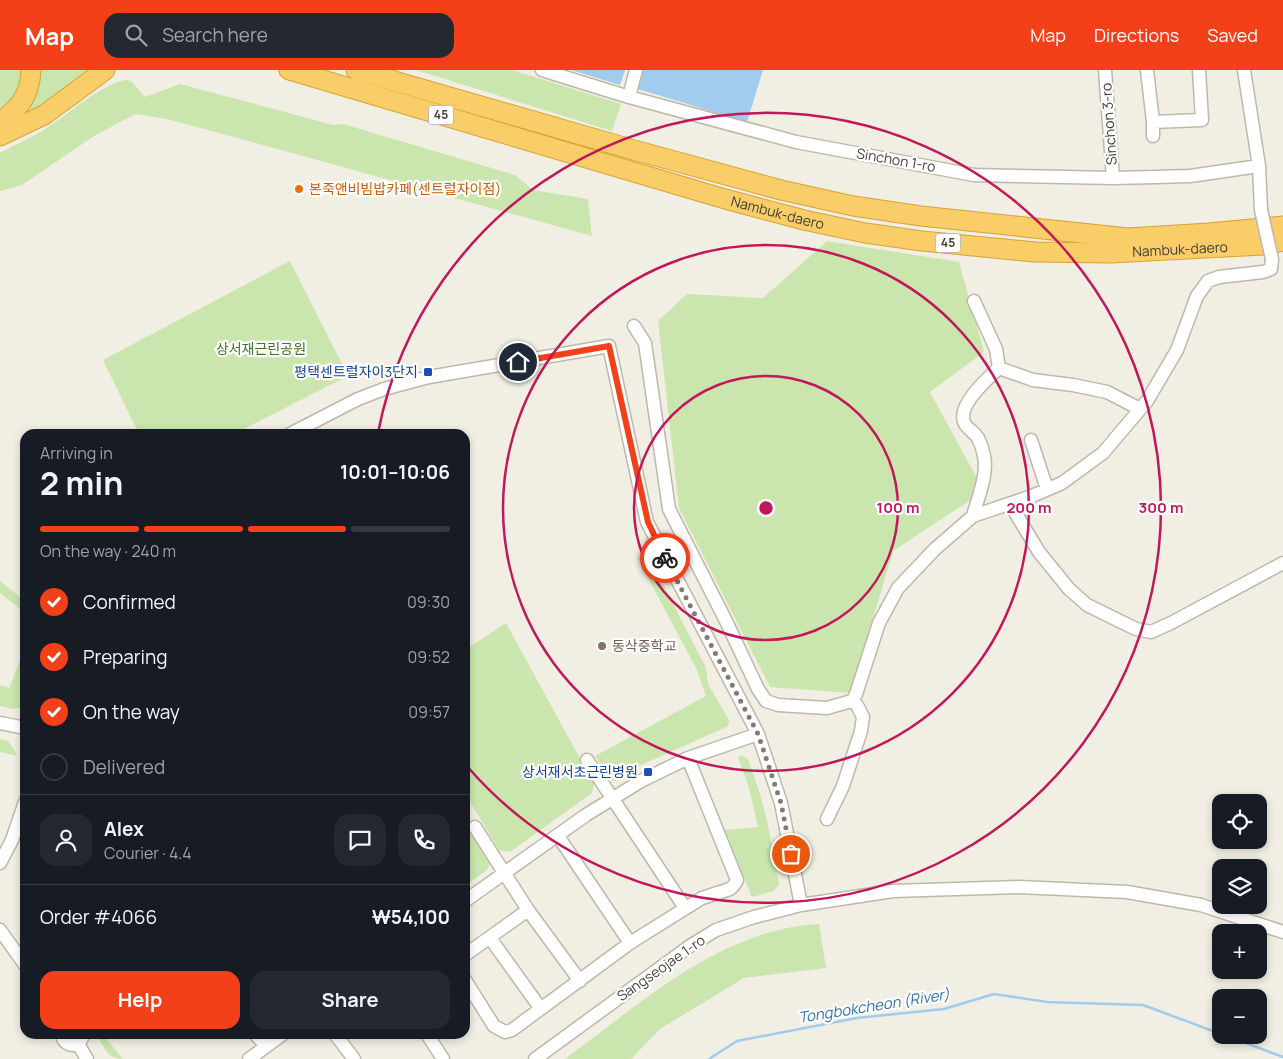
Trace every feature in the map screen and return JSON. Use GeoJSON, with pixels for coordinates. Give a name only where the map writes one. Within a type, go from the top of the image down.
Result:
{"type":"FeatureCollection","features":[{"type":"Feature","properties":{"kind":"highway"},"geometry":{"type":"LineString","coordinates":[[0,122],[22,102],[30,82],[31,70]]}},
{"type":"Feature","properties":{"kind":"highway"},"geometry":{"type":"LineString","coordinates":[[0,136],[44,115],[105,70]]}},
{"type":"Feature","properties":{"kind":"highway","name":"Nambuk-daero"},"geometry":{"type":"LineString","coordinates":[[289,70],[725,199],[804,220],[865,233],[922,241],[1035,252],[1110,253],[1263,245],[1283,241]]}},
{"type":"Feature","properties":{"kind":"highway","name":"Nambuk-daero"},"geometry":{"type":"LineString","coordinates":[[356,70],[634,150],[781,190],[853,206],[921,216],[1128,238],[1283,226]]}},
{"type":"Feature","properties":{"kind":"highway"},"geometry":{"type":"LineString","coordinates":[[1169,235],[1184,229],[1283,217]]}},
{"type":"Feature","properties":{"kind":"highway"},"geometry":{"type":"LineString","coordinates":[[1188,249],[1240,257],[1278,256]]}},
{"type":"Feature","properties":{"kind":"street","name":"Sinchon 1-ro"},"geometry":{"type":"LineString","coordinates":[[542,70],[629,97],[796,142],[974,175],[1113,178],[1190,176],[1259,166]]}},
{"type":"Feature","properties":{"kind":"street"},"geometry":{"type":"LineString","coordinates":[[629,97],[636,70]]}},
{"type":"Feature","properties":{"kind":"street","name":"Sinchon 3-ro"},"geometry":{"type":"LineString","coordinates":[[1105,70],[1113,178]]}},
{"type":"Feature","properties":{"kind":"street"},"geometry":{"type":"LineString","coordinates":[[1147,70],[1153,136]]}},
{"type":"Feature","properties":{"kind":"street"},"geometry":{"type":"LineString","coordinates":[[1152,122],[1203,125],[1200,70]]}},
{"type":"Feature","properties":{"kind":"street"},"geometry":{"type":"LineString","coordinates":[[634,326],[645,343],[668,509],[726,621],[758,689],[766,702],[778,705],[827,708],[853,700],[879,624],[898,588],[935,549],[973,516],[1010,504],[1062,483],[1103,453],[1147,401],[1177,350],[1197,296],[1208,281],[1219,277],[1263,272],[1271,269],[1278,256],[1261,210],[1259,166],[1244,70]]}},
{"type":"Feature","properties":{"kind":"street"},"geometry":{"type":"LineString","coordinates":[[974,301],[996,349],[999,368]]}},
{"type":"Feature","properties":{"kind":"street"},"geometry":{"type":"LineString","coordinates":[[300,429],[358,399],[402,384],[429,377],[609,346],[648,522],[758,734],[781,803],[801,905]]}},
{"type":"Feature","properties":{"kind":"street"},"geometry":{"type":"LineString","coordinates":[[999,368],[1033,380],[1107,392],[1140,410]]}},
{"type":"Feature","properties":{"kind":"street"},"geometry":{"type":"LineString","coordinates":[[973,516],[985,472],[984,455],[978,437],[965,424],[964,409],[974,392],[999,368]]}},
{"type":"Feature","properties":{"kind":"street"},"geometry":{"type":"LineString","coordinates":[[1030,440],[1047,489]]}},
{"type":"Feature","properties":{"kind":"street"},"geometry":{"type":"LineString","coordinates":[[1010,504],[1039,552],[1069,589],[1087,606],[1136,629],[1151,632],[1283,563]]}},
{"type":"Feature","properties":{"kind":"street"},"geometry":{"type":"LineString","coordinates":[[827,819],[843,786],[861,731],[863,717],[853,700]]}},
{"type":"Feature","properties":{"kind":"street"},"geometry":{"type":"LineString","coordinates":[[0,723],[20,727]]}},
{"type":"Feature","properties":{"kind":"street"},"geometry":{"type":"LineString","coordinates":[[470,897],[612,798],[641,781],[688,758],[758,734]]}},
{"type":"Feature","properties":{"kind":"street"},"geometry":{"type":"LineString","coordinates":[[470,988],[494,1026],[505,1032],[512,1030],[630,943],[702,898],[734,886],[737,880],[688,758]]}},
{"type":"Feature","properties":{"kind":"street"},"geometry":{"type":"LineString","coordinates":[[587,760],[685,908]]}},
{"type":"Feature","properties":{"kind":"street"},"geometry":{"type":"LineString","coordinates":[[0,863],[12,840],[20,817]]}},
{"type":"Feature","properties":{"kind":"street"},"geometry":{"type":"LineString","coordinates":[[475,827],[528,910],[580,981]]}},
{"type":"Feature","properties":{"kind":"street"},"geometry":{"type":"LineString","coordinates":[[558,836],[630,943]]}},
{"type":"Feature","properties":{"kind":"street","name":"Sangseojae 1-ro"},"geometry":{"type":"LineString","coordinates":[[535,1059],[690,946],[710,934],[754,917],[801,905],[893,891],[1019,887],[1128,892],[1201,905],[1283,932]]}},
{"type":"Feature","properties":{"kind":"street"},"geometry":{"type":"LineString","coordinates":[[470,952],[528,910]]}},
{"type":"Feature","properties":{"kind":"street"},"geometry":{"type":"LineString","coordinates":[[0,930],[20,958]]}},
{"type":"Feature","properties":{"kind":"street"},"geometry":{"type":"LineString","coordinates":[[490,938],[541,1009]]}},
{"type":"Feature","properties":{"kind":"street"},"geometry":{"type":"LineString","coordinates":[[64,1039],[70,1045],[80,1039],[87,1059]]}},
{"type":"Feature","properties":{"kind":"street"},"geometry":{"type":"LineString","coordinates":[[260,1039],[266,1046]]}},
{"type":"Feature","properties":{"kind":"street"},"geometry":{"type":"LineString","coordinates":[[249,1059],[276,1039]]}},
{"type":"Feature","properties":{"kind":"street"},"geometry":{"type":"LineString","coordinates":[[340,1039],[354,1059]]}},
{"type":"Feature","properties":{"kind":"street"},"geometry":{"type":"LineString","coordinates":[[430,1039],[443,1059]]}},
{"type":"Feature","properties":{"kind":"green space"},"geometry":{"type":"Polygon","coordinates":[[[0,70],[27,70],[19,97],[0,118],[0,70]]]}},
{"type":"Feature","properties":{"kind":"green space"},"geometry":{"type":"Polygon","coordinates":[[[36,70],[93,70],[70,90],[14,123],[36,70]]]}},
{"type":"Feature","properties":{"kind":"green space"},"geometry":{"type":"Polygon","coordinates":[[[416,70],[512,70],[621,104],[612,131],[416,70]]]}},
{"type":"Feature","properties":{"kind":"green space"},"geometry":{"type":"Polygon","coordinates":[[[125,80],[131,81],[145,97],[180,84],[333,125],[343,124],[515,175],[533,190],[588,199],[592,236],[167,119],[135,114],[94,136],[22,185],[0,191],[0,153],[42,131],[102,89],[125,80]]]}},
{"type":"Feature","properties":{"kind":"green space"},"geometry":{"type":"Polygon","coordinates":[[[827,241],[959,262],[984,352],[930,392],[984,491],[893,551],[851,693],[770,687],[679,508],[658,321],[687,294],[763,298],[827,241]]]}},
{"type":"Feature","properties":{"kind":"green space","name":"상서재근린공원"},"geometry":{"type":"Polygon","coordinates":[[[290,261],[348,376],[244,429],[137,429],[103,360],[290,261]]]}},
{"type":"Feature","properties":{"kind":"green space"},"geometry":{"type":"Polygon","coordinates":[[[641,555],[654,576],[663,584],[706,668],[708,684],[729,720],[728,726],[641,765],[615,781],[609,779],[595,756],[706,696],[697,670],[637,557],[641,555]]]}},
{"type":"Feature","properties":{"kind":"green space"},"geometry":{"type":"Polygon","coordinates":[[[0,581],[20,597],[20,609],[0,593],[0,581]]]}},
{"type":"Feature","properties":{"kind":"green space"},"geometry":{"type":"Polygon","coordinates":[[[506,623],[594,784],[592,793],[510,852],[499,850],[470,801],[470,647],[506,623]]]}},
{"type":"Feature","properties":{"kind":"green space"},"geometry":{"type":"Polygon","coordinates":[[[20,660],[20,708],[13,709],[0,706],[0,685],[9,688],[20,660]]]}},
{"type":"Feature","properties":{"kind":"green space"},"geometry":{"type":"Polygon","coordinates":[[[0,739],[8,741],[18,756],[0,752],[0,739]]]}},
{"type":"Feature","properties":{"kind":"green space"},"geometry":{"type":"Polygon","coordinates":[[[741,755],[748,759],[760,794],[779,884],[774,891],[752,897],[725,830],[758,827],[748,784],[738,757],[741,755]]]}},
{"type":"Feature","properties":{"kind":"green space"},"geometry":{"type":"Polygon","coordinates":[[[470,830],[491,861],[487,870],[470,882],[470,830]]]}},
{"type":"Feature","properties":{"kind":"green space"},"geometry":{"type":"Polygon","coordinates":[[[819,924],[826,968],[744,978],[660,1029],[631,1059],[565,1059],[652,993],[715,954],[749,939],[783,929],[819,924]]]}},
{"type":"Feature","properties":{"kind":"green space"},"geometry":{"type":"Polygon","coordinates":[[[99,1039],[106,1039],[123,1059],[110,1055],[99,1039]]]}},
{"type":"Feature","properties":{"kind":"water"},"geometry":{"type":"Polygon","coordinates":[[[571,70],[625,70],[620,85],[571,70]]]}},
{"type":"Feature","properties":{"kind":"water"},"geometry":{"type":"Polygon","coordinates":[[[643,70],[763,70],[747,122],[638,89],[643,70]]]}},
{"type":"Feature","properties":{"kind":"waterway","name":"Tongbokcheon (River)"},"geometry":{"type":"LineString","coordinates":[[709,1059],[737,1041],[857,1018],[944,1009],[994,994],[1047,1002],[1143,1005],[1212,1031]]}},
{"type":"Feature","properties":{"kind":"waterway","name":"Tongbokcheon (River)"},"geometry":{"type":"LineString","coordinates":[[1249,1044],[1283,1057]]}},
{"type":"Feature","properties":{"kind":"way so far"},"geometry":{"type":"LineString","coordinates":[[665,558],[758,734],[781,803],[791,854]]}},
{"type":"Feature","properties":{"kind":"place","name":"본죽앤비빔밥카페(센트럴자이점)"},"geometry":{"type":"Point","coordinates":[299,189]}},
{"type":"Feature","properties":{"kind":"place","name":"평택센트럴자이3단지"},"geometry":{"type":"Point","coordinates":[428,372]}},
{"type":"Feature","properties":{"kind":"place","name":"동삭중학교"},"geometry":{"type":"Point","coordinates":[602,646]}},
{"type":"Feature","properties":{"kind":"place","name":"상서재서초근린병원"},"geometry":{"type":"Point","coordinates":[648,772]}},
{"type":"Feature","properties":{"kind":"route"},"geometry":{"type":"LineString","coordinates":[[518,362],[609,346],[648,522],[665,558]]}}]}
